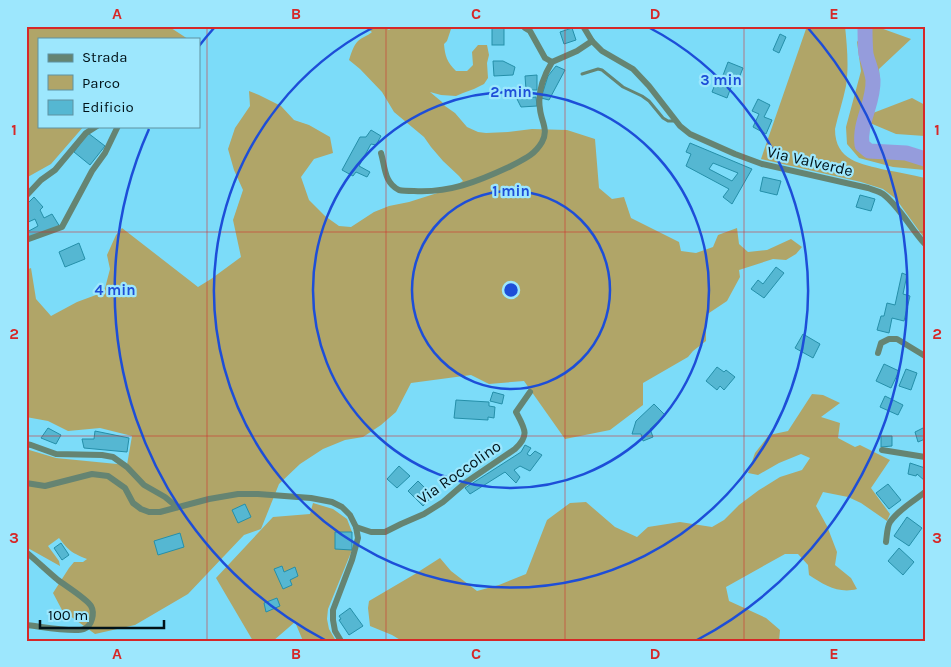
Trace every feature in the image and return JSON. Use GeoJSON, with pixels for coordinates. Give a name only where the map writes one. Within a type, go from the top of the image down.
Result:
{"type":"FeatureCollection","features":[{"type":"Feature","properties":{"kind":"street","name":"Via Valverde"},"geometry":{"type":"LineString","coordinates":[[583,26],[602,51],[633,69],[676,121],[695,137],[762,164],[868,188],[882,193],[892,202],[925,244]]}},
{"type":"Feature","properties":{"kind":"street"},"geometry":{"type":"LineString","coordinates":[[525,28],[530,31],[545,58],[552,62]]}},
{"type":"Feature","properties":{"kind":"street"},"geometry":{"type":"LineString","coordinates":[[381,153],[386,176],[391,184],[400,190],[432,192],[471,184],[530,157],[541,144],[544,136],[545,128],[539,100],[541,84],[545,73],[552,62],[577,51],[592,40]]}},
{"type":"Feature","properties":{"kind":"street"},"geometry":{"type":"LineString","coordinates":[[26,196],[41,180],[55,170],[86,133],[94,128]]}},
{"type":"Feature","properties":{"kind":"street"},"geometry":{"type":"LineString","coordinates":[[26,240],[62,226],[92,171],[105,153],[117,128]]}},
{"type":"Feature","properties":{"kind":"street"},"geometry":{"type":"LineString","coordinates":[[878,353],[881,343],[889,339],[897,339],[925,356]]}},
{"type":"Feature","properties":{"kind":"street","name":"Via Roccolino"},"geometry":{"type":"LineString","coordinates":[[356,527],[371,532],[385,532],[424,514],[515,449],[522,442],[525,434],[516,412],[530,392]]}},
{"type":"Feature","properties":{"kind":"street"},"geometry":{"type":"LineString","coordinates":[[26,444],[56,454],[113,457],[144,485],[165,497],[176,508]]}},
{"type":"Feature","properties":{"kind":"street"},"geometry":{"type":"LineString","coordinates":[[882,450],[925,457]]}},
{"type":"Feature","properties":{"kind":"street"},"geometry":{"type":"LineString","coordinates":[[26,483],[45,486],[92,474],[108,476],[125,488],[133,503],[149,512],[160,512],[209,499],[238,494],[311,498],[332,502],[342,507],[350,515],[356,527],[358,538],[352,560],[333,610],[334,626],[341,641]]}},
{"type":"Feature","properties":{"kind":"street"},"geometry":{"type":"LineString","coordinates":[[886,542],[890,523],[904,507],[925,492]]}},
{"type":"Feature","properties":{"kind":"street"},"geometry":{"type":"LineString","coordinates":[[26,552],[58,580],[90,604],[93,612],[92,620],[83,629],[73,630],[26,625]]}},
{"type":"Feature","properties":{"kind":"lane","name":"Via Valverde"},"geometry":{"type":"LineString","coordinates":[[582,74],[598,69],[602,70],[623,87],[649,101],[663,118],[668,121],[676,121]]}},
{"type":"Feature","properties":{"kind":"green space"},"geometry":{"type":"Polygon","coordinates":[[[26,26],[168,26],[186,38],[38,38],[38,128],[82,128],[51,164],[26,178],[26,26]]]}},
{"type":"Feature","properties":{"kind":"green space"},"geometry":{"type":"Polygon","coordinates":[[[364,26],[382,26],[389,30],[394,26],[452,26],[447,41],[444,44],[447,59],[456,71],[467,71],[473,65],[472,52],[478,45],[487,45],[489,55],[487,63],[488,78],[484,84],[456,96],[430,92],[455,113],[467,127],[478,132],[508,132],[532,129],[567,130],[595,139],[599,188],[612,199],[624,197],[631,218],[679,242],[681,251],[696,253],[713,247],[718,235],[737,228],[739,244],[748,252],[767,250],[791,239],[802,247],[796,254],[786,260],[773,259],[739,270],[740,277],[727,301],[706,315],[706,341],[688,357],[643,383],[643,405],[610,430],[565,439],[524,381],[489,384],[471,375],[411,383],[396,412],[381,425],[363,437],[345,440],[323,449],[300,464],[279,484],[261,529],[244,535],[188,594],[135,625],[95,634],[62,610],[53,593],[74,562],[83,562],[87,559],[71,551],[59,538],[48,546],[59,561],[60,566],[26,547],[26,449],[56,458],[127,465],[132,436],[100,428],[68,431],[48,421],[26,417],[26,270],[31,268],[36,299],[51,316],[77,302],[104,292],[110,269],[107,255],[116,235],[122,228],[198,287],[241,257],[233,220],[243,190],[234,170],[228,149],[235,128],[250,106],[249,91],[281,106],[294,120],[309,125],[330,137],[333,153],[314,159],[301,177],[309,200],[325,216],[339,226],[351,227],[374,212],[450,189],[463,181],[443,161],[424,137],[394,112],[382,92],[349,60],[356,43],[372,32],[364,26]]]}},
{"type":"Feature","properties":{"kind":"green space"},"geometry":{"type":"Polygon","coordinates":[[[807,26],[845,26],[847,78],[835,129],[839,148],[851,159],[867,166],[925,178],[925,239],[896,199],[883,189],[861,182],[761,159],[807,26]]]}},
{"type":"Feature","properties":{"kind":"green space"},"geometry":{"type":"Polygon","coordinates":[[[858,26],[875,26],[911,39],[879,69],[880,82],[877,99],[861,120],[858,136],[859,145],[868,153],[893,150],[925,154],[925,170],[893,167],[859,158],[847,144],[846,127],[861,71],[857,42],[861,36],[858,26]]]}},
{"type":"Feature","properties":{"kind":"green space"},"geometry":{"type":"Polygon","coordinates":[[[912,98],[925,105],[925,136],[896,134],[870,123],[873,113],[912,98]]]}},
{"type":"Feature","properties":{"kind":"green space"},"geometry":{"type":"Polygon","coordinates":[[[812,394],[823,395],[840,403],[821,417],[840,423],[838,438],[855,447],[860,445],[890,460],[871,488],[890,514],[887,521],[861,503],[848,497],[823,492],[816,506],[827,526],[837,552],[835,565],[851,578],[857,589],[844,590],[832,588],[820,582],[809,575],[808,565],[798,554],[785,554],[726,587],[729,601],[766,618],[780,630],[779,641],[402,641],[370,626],[369,601],[440,558],[451,571],[477,591],[499,585],[526,574],[547,520],[570,503],[586,502],[615,527],[637,537],[648,527],[680,522],[712,527],[724,520],[739,505],[759,490],[780,477],[802,470],[810,458],[801,454],[779,463],[758,475],[748,473],[755,453],[769,435],[788,431],[812,394]]]}},
{"type":"Feature","properties":{"kind":"green space"},"geometry":{"type":"Polygon","coordinates":[[[313,503],[333,509],[347,519],[352,532],[352,550],[328,609],[329,629],[336,641],[303,641],[295,622],[273,641],[253,641],[216,578],[273,517],[310,514],[313,503]]]}},
{"type":"Feature","properties":{"kind":"building"},"geometry":{"type":"Polygon","coordinates":[[[492,26],[504,26],[504,45],[492,45],[492,26]]]}},
{"type":"Feature","properties":{"kind":"building"},"geometry":{"type":"Polygon","coordinates":[[[572,28],[576,40],[564,44],[560,32],[572,28]]]}},
{"type":"Feature","properties":{"kind":"building"},"geometry":{"type":"Polygon","coordinates":[[[780,34],[786,37],[779,53],[773,50],[780,34]]]}},
{"type":"Feature","properties":{"kind":"building"},"geometry":{"type":"Polygon","coordinates":[[[493,61],[503,61],[515,67],[513,75],[494,76],[493,61]]]}},
{"type":"Feature","properties":{"kind":"building"},"geometry":{"type":"Polygon","coordinates":[[[728,62],[743,68],[737,83],[733,82],[727,98],[712,92],[718,77],[722,78],[728,62]]]}},
{"type":"Feature","properties":{"kind":"building"},"geometry":{"type":"Polygon","coordinates":[[[556,66],[565,70],[549,100],[541,98],[548,76],[556,66]]]}},
{"type":"Feature","properties":{"kind":"building"},"geometry":{"type":"Polygon","coordinates":[[[537,75],[537,90],[526,90],[525,76],[537,75]]]}},
{"type":"Feature","properties":{"kind":"building"},"geometry":{"type":"Polygon","coordinates":[[[524,92],[527,98],[536,97],[537,106],[521,107],[514,93],[524,92]]]}},
{"type":"Feature","properties":{"kind":"building"},"geometry":{"type":"Polygon","coordinates":[[[758,99],[770,105],[764,117],[772,120],[766,134],[753,127],[759,114],[752,111],[758,99]]]}},
{"type":"Feature","properties":{"kind":"building"},"geometry":{"type":"Polygon","coordinates":[[[371,130],[381,136],[376,145],[371,144],[359,166],[370,172],[367,177],[356,172],[353,176],[342,170],[360,137],[366,137],[371,130]]]}},
{"type":"Feature","properties":{"kind":"building"},"geometry":{"type":"Polygon","coordinates":[[[88,133],[105,146],[90,165],[74,152],[88,133]]]}},
{"type":"Feature","properties":{"kind":"building"},"geometry":{"type":"Polygon","coordinates":[[[690,143],[752,169],[732,204],[723,197],[729,189],[686,166],[691,154],[686,152],[690,143]],[[713,163],[709,169],[732,181],[738,173],[713,163]]]}},
{"type":"Feature","properties":{"kind":"building"},"geometry":{"type":"Polygon","coordinates":[[[763,177],[781,181],[777,195],[760,191],[763,177]]]}},
{"type":"Feature","properties":{"kind":"building"},"geometry":{"type":"Polygon","coordinates":[[[860,195],[875,199],[871,211],[856,207],[860,195]]]}},
{"type":"Feature","properties":{"kind":"building"},"geometry":{"type":"Polygon","coordinates":[[[34,197],[43,207],[40,210],[44,218],[52,214],[60,227],[26,239],[26,230],[27,232],[38,226],[35,219],[26,223],[26,205],[34,197]]]}},
{"type":"Feature","properties":{"kind":"building"},"geometry":{"type":"Polygon","coordinates":[[[79,243],[85,259],[65,267],[59,252],[79,243]]]}},
{"type":"Feature","properties":{"kind":"building"},"geometry":{"type":"Polygon","coordinates":[[[776,267],[784,273],[764,298],[751,289],[758,280],[763,284],[776,267]]]}},
{"type":"Feature","properties":{"kind":"building"},"geometry":{"type":"Polygon","coordinates":[[[902,273],[907,275],[903,294],[910,296],[904,321],[892,318],[889,333],[877,330],[881,316],[884,316],[887,303],[895,305],[902,273]]]}},
{"type":"Feature","properties":{"kind":"building"},"geometry":{"type":"Polygon","coordinates":[[[803,334],[820,344],[813,358],[795,348],[803,334]]]}},
{"type":"Feature","properties":{"kind":"building"},"geometry":{"type":"Polygon","coordinates":[[[884,364],[899,371],[891,388],[876,381],[884,364]]]}},
{"type":"Feature","properties":{"kind":"building"},"geometry":{"type":"Polygon","coordinates":[[[717,367],[724,372],[726,370],[735,377],[724,390],[720,386],[717,390],[706,381],[717,367]]]}},
{"type":"Feature","properties":{"kind":"building"},"geometry":{"type":"Polygon","coordinates":[[[906,369],[917,373],[911,390],[899,386],[906,369]]]}},
{"type":"Feature","properties":{"kind":"building"},"geometry":{"type":"Polygon","coordinates":[[[493,392],[504,395],[502,404],[490,401],[493,392]]]}},
{"type":"Feature","properties":{"kind":"building"},"geometry":{"type":"Polygon","coordinates":[[[885,396],[903,405],[898,415],[880,407],[885,396]]]}},
{"type":"Feature","properties":{"kind":"building"},"geometry":{"type":"Polygon","coordinates":[[[456,400],[489,402],[489,406],[495,407],[494,418],[488,417],[488,420],[454,418],[456,400]]]}},
{"type":"Feature","properties":{"kind":"building"},"geometry":{"type":"Polygon","coordinates":[[[654,404],[665,415],[650,429],[653,437],[643,441],[641,434],[632,434],[636,421],[654,404]]]}},
{"type":"Feature","properties":{"kind":"building"},"geometry":{"type":"Polygon","coordinates":[[[925,427],[925,439],[918,442],[915,432],[925,427]]]}},
{"type":"Feature","properties":{"kind":"building"},"geometry":{"type":"Polygon","coordinates":[[[48,428],[61,435],[56,444],[41,438],[48,428]]]}},
{"type":"Feature","properties":{"kind":"building"},"geometry":{"type":"Polygon","coordinates":[[[95,431],[129,438],[127,452],[84,448],[82,439],[94,439],[95,431]]]}},
{"type":"Feature","properties":{"kind":"building"},"geometry":{"type":"Polygon","coordinates":[[[881,436],[892,436],[892,446],[881,447],[881,436]]]}},
{"type":"Feature","properties":{"kind":"building"},"geometry":{"type":"Polygon","coordinates":[[[525,445],[531,448],[527,454],[530,456],[535,451],[542,455],[530,471],[520,466],[514,470],[520,477],[516,483],[505,472],[470,494],[465,488],[521,452],[525,445]]]}},
{"type":"Feature","properties":{"kind":"building"},"geometry":{"type":"Polygon","coordinates":[[[910,463],[925,468],[925,481],[917,474],[916,476],[908,474],[910,463]]]}},
{"type":"Feature","properties":{"kind":"building"},"geometry":{"type":"Polygon","coordinates":[[[399,466],[410,476],[397,488],[387,479],[399,466]]]}},
{"type":"Feature","properties":{"kind":"building"},"geometry":{"type":"Polygon","coordinates":[[[418,481],[433,496],[423,506],[408,491],[418,481]]]}},
{"type":"Feature","properties":{"kind":"building"},"geometry":{"type":"Polygon","coordinates":[[[888,484],[901,500],[889,509],[876,493],[888,484]]]}},
{"type":"Feature","properties":{"kind":"building"},"geometry":{"type":"Polygon","coordinates":[[[245,504],[251,517],[238,523],[232,510],[245,504]]]}},
{"type":"Feature","properties":{"kind":"building"},"geometry":{"type":"Polygon","coordinates":[[[907,517],[922,528],[909,546],[894,536],[907,517]]]}},
{"type":"Feature","properties":{"kind":"building"},"geometry":{"type":"Polygon","coordinates":[[[335,532],[352,532],[352,550],[335,549],[335,532]]]}},
{"type":"Feature","properties":{"kind":"building"},"geometry":{"type":"Polygon","coordinates":[[[180,533],[184,547],[158,555],[154,541],[180,533]]]}},
{"type":"Feature","properties":{"kind":"building"},"geometry":{"type":"Polygon","coordinates":[[[61,543],[69,555],[62,560],[54,548],[61,543]]]}},
{"type":"Feature","properties":{"kind":"building"},"geometry":{"type":"Polygon","coordinates":[[[899,548],[914,562],[903,575],[888,561],[899,548]]]}},
{"type":"Feature","properties":{"kind":"building"},"geometry":{"type":"Polygon","coordinates":[[[282,566],[284,572],[295,567],[298,576],[290,580],[292,585],[283,589],[274,569],[282,566]]]}},
{"type":"Feature","properties":{"kind":"building"},"geometry":{"type":"Polygon","coordinates":[[[277,598],[280,606],[266,612],[264,603],[277,598]]]}},
{"type":"Feature","properties":{"kind":"building"},"geometry":{"type":"Polygon","coordinates":[[[350,608],[363,626],[349,635],[339,620],[341,619],[339,616],[350,608]]]}},
{"type":"Feature","properties":{"kind":"waterway"},"geometry":{"type":"LineString","coordinates":[[865,26],[866,54],[871,70],[873,88],[863,128],[862,145],[869,151],[906,153],[925,159]]}}]}
